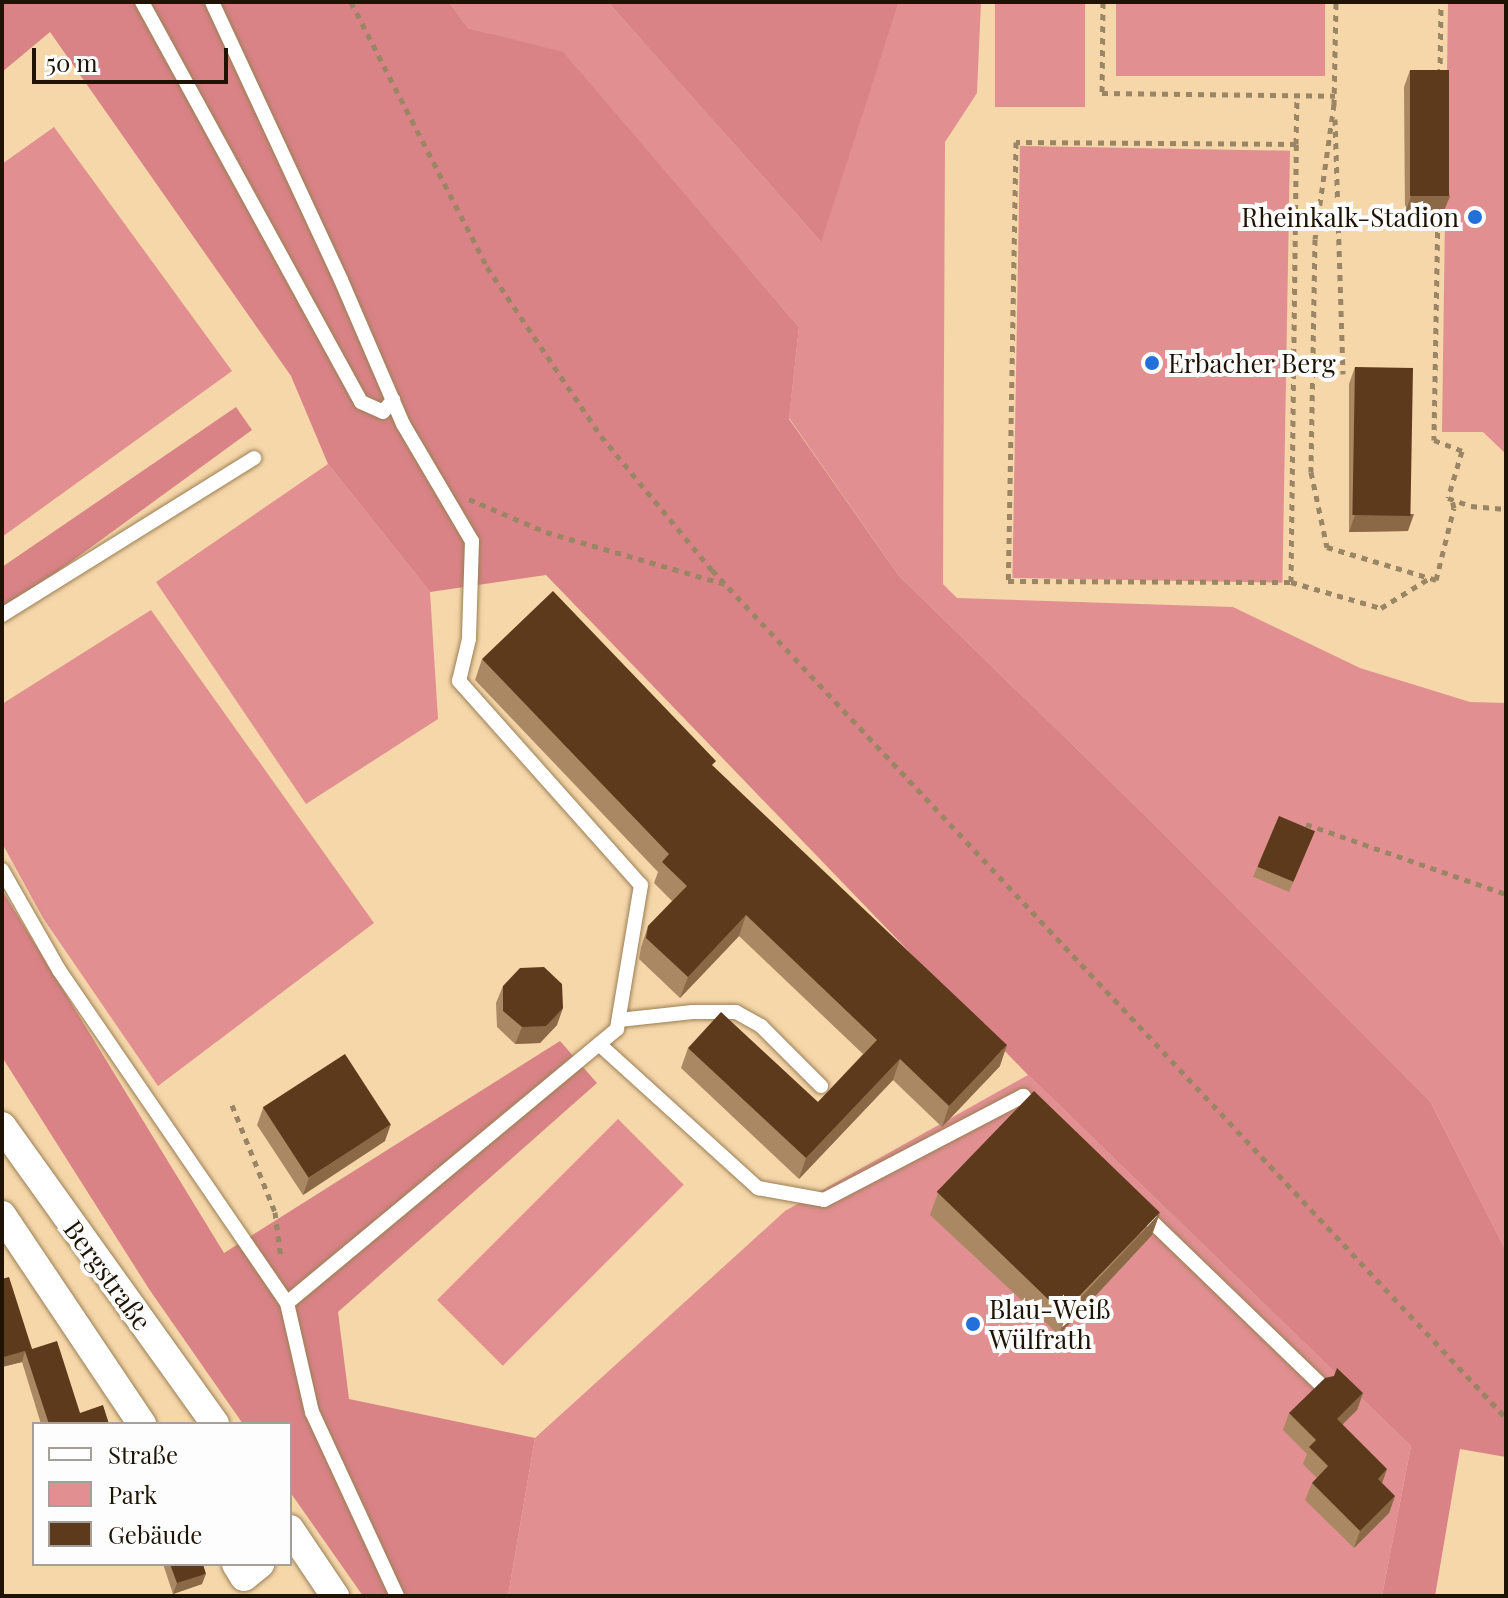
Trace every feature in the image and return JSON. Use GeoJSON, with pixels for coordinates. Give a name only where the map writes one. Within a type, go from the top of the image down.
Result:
{"type":"FeatureCollection","features":[{"type":"Feature","properties":{"kind":"street","name":"Bergstraße"},"geometry":{"type":"LineString","coordinates":[[2,1126],[214,1422]]}},
{"type":"Feature","properties":{"kind":"street","name":"Bergstraße"},"geometry":{"type":"LineString","coordinates":[[2,1215],[141,1422]]}},
{"type":"Feature","properties":{"kind":"street"},"geometry":{"type":"LineString","coordinates":[[292,1535],[335,1596]]}},
{"type":"Feature","properties":{"kind":"street"},"geometry":{"type":"LineString","coordinates":[[237,1566],[244,1577],[258,1566]]}},
{"type":"Feature","properties":{"kind":"lane"},"geometry":{"type":"LineString","coordinates":[[142,2],[361,402],[383,412],[393,400]]}},
{"type":"Feature","properties":{"kind":"lane"},"geometry":{"type":"LineString","coordinates":[[212,2],[393,400],[472,541],[469,639],[459,681],[641,885],[617,1029],[287,1303]]}},
{"type":"Feature","properties":{"kind":"lane"},"geometry":{"type":"LineString","coordinates":[[2,615],[254,458]]}},
{"type":"Feature","properties":{"kind":"lane"},"geometry":{"type":"LineString","coordinates":[[2,870],[59,970],[287,1303],[312,1412],[397,1596]]}},
{"type":"Feature","properties":{"kind":"lane"},"geometry":{"type":"LineString","coordinates":[[619,1020],[693,1012],[736,1012],[761,1026],[821,1086]]}},
{"type":"Feature","properties":{"kind":"lane"},"geometry":{"type":"LineString","coordinates":[[599,1044],[758,1188],[824,1200],[1023,1096],[1046,1118]]}},
{"type":"Feature","properties":{"kind":"lane"},"geometry":{"type":"LineString","coordinates":[[1137,1207],[1321,1385]]}},
{"type":"Feature","properties":{"kind":"path"},"geometry":{"type":"LineString","coordinates":[[351,2],[487,267],[601,436],[725,584],[1506,1418]]}},
{"type":"Feature","properties":{"kind":"path"},"geometry":{"type":"LineString","coordinates":[[1103,2],[1102,93],[1335,96]]}},
{"type":"Feature","properties":{"kind":"path"},"geometry":{"type":"LineString","coordinates":[[1336,2],[1335,96],[1315,239],[1311,472],[1327,547],[1436,580],[1454,508],[1452,499]]}},
{"type":"Feature","properties":{"kind":"path"},"geometry":{"type":"LineString","coordinates":[[1440,80],[1441,2]]}},
{"type":"Feature","properties":{"kind":"path"},"geometry":{"type":"LineString","coordinates":[[1291,582],[1297,95]]}},
{"type":"Feature","properties":{"kind":"path"},"geometry":{"type":"LineString","coordinates":[[1334,104],[1343,374]]}},
{"type":"Feature","properties":{"kind":"path"},"geometry":{"type":"LineString","coordinates":[[1296,144],[1016,142],[1008,581],[1291,582],[1381,608],[1430,578]]}},
{"type":"Feature","properties":{"kind":"path"},"geometry":{"type":"LineString","coordinates":[[1438,205],[1434,440],[1462,451],[1448,498],[1471,506],[1506,509]]}},
{"type":"Feature","properties":{"kind":"path"},"geometry":{"type":"LineString","coordinates":[[440,486],[546,532],[725,584]]}},
{"type":"Feature","properties":{"kind":"path"},"geometry":{"type":"LineString","coordinates":[[1306,824],[1506,894]]}},
{"type":"Feature","properties":{"kind":"path"},"geometry":{"type":"LineString","coordinates":[[232,1105],[275,1212],[287,1303]]}},
{"type":"Feature","properties":{"kind":"green space"},"geometry":{"type":"Polygon","coordinates":[[[449,2],[608,2],[820,241],[899,2],[981,2],[977,93],[945,142],[943,584],[957,598],[1233,607],[1360,668],[1470,702],[1506,703],[1506,1251],[1430,1101],[1152,822],[899,576],[789,418],[799,327],[563,53],[468,28],[449,2]]]}},
{"type":"Feature","properties":{"kind":"green space"},"geometry":{"type":"Polygon","coordinates":[[[995,2],[1085,2],[1085,107],[995,107],[995,2]]]}},
{"type":"Feature","properties":{"kind":"green space"},"geometry":{"type":"Polygon","coordinates":[[[1116,2],[1325,2],[1325,76],[1116,76],[1116,2]]]}},
{"type":"Feature","properties":{"kind":"green space","name":"Rheinkalk-Stadion"},"geometry":{"type":"Polygon","coordinates":[[[1448,2],[1506,2],[1506,454],[1483,432],[1442,432],[1448,2]]]}},
{"type":"Feature","properties":{"kind":"green space"},"geometry":{"type":"Polygon","coordinates":[[[54,127],[232,371],[2,537],[2,164],[54,127]]]}},
{"type":"Feature","properties":{"kind":"green space","name":"Erbacher Berg"},"geometry":{"type":"Polygon","coordinates":[[[1020,146],[1290,151],[1282,583],[1012,578],[1020,146]]]}},
{"type":"Feature","properties":{"kind":"green space"},"geometry":{"type":"Polygon","coordinates":[[[328,464],[430,592],[438,719],[306,804],[156,582],[328,464]]]}},
{"type":"Feature","properties":{"kind":"green space"},"geometry":{"type":"Polygon","coordinates":[[[151,610],[374,923],[158,1086],[43,918],[2,843],[2,704],[151,610]]]}},
{"type":"Feature","properties":{"kind":"green space","name":"Blau-Weiß Wülfrath"},"geometry":{"type":"Polygon","coordinates":[[[1028,1075],[1411,1446],[1382,1596],[508,1596],[535,1438],[785,1211],[1028,1075]]]}},
{"type":"Feature","properties":{"kind":"green space"},"geometry":{"type":"Polygon","coordinates":[[[618,1119],[684,1185],[503,1366],[437,1300],[618,1119]]]}},
{"type":"Feature","properties":{"kind":"shaded area"},"geometry":{"type":"Polygon","coordinates":[[[2,2],[449,2],[468,28],[563,52],[799,327],[789,419],[899,576],[1152,822],[1430,1101],[1506,1251],[1506,1457],[1460,1449],[1435,1596],[1382,1596],[1411,1446],[1028,1075],[546,575],[430,592],[328,464],[291,376],[50,32],[2,72],[2,2]]]}},
{"type":"Feature","properties":{"kind":"shaded area"},"geometry":{"type":"Polygon","coordinates":[[[608,2],[899,2],[821,242],[662,63],[608,2]]]}},
{"type":"Feature","properties":{"kind":"shaded area"},"geometry":{"type":"Polygon","coordinates":[[[236,407],[252,430],[2,612],[2,567],[236,407]]]}},
{"type":"Feature","properties":{"kind":"shaded area"},"geometry":{"type":"Polygon","coordinates":[[[2,890],[224,1253],[560,1041],[597,1083],[338,1312],[349,1399],[535,1438],[508,1596],[363,1596],[292,1495],[292,1422],[242,1422],[149,1289],[2,1057],[2,890]]]}},
{"type":"Feature","properties":{"kind":"building"},"geometry":{"type":"Polygon","coordinates":[[[1410,70],[1449,70],[1449,196],[1410,196],[1410,70]]]}},
{"type":"Feature","properties":{"kind":"building"},"geometry":{"type":"Polygon","coordinates":[[[1355,367],[1413,368],[1410,516],[1352,515],[1355,367]]]}},
{"type":"Feature","properties":{"kind":"building"},"geometry":{"type":"Polygon","coordinates":[[[553,591],[716,761],[712,765],[1007,1045],[949,1106],[900,1059],[806,1158],[688,1048],[721,1012],[818,1102],[877,1040],[746,915],[688,977],[646,938],[648,926],[687,886],[662,862],[669,854],[482,659],[553,591]]]}},
{"type":"Feature","properties":{"kind":"building"},"geometry":{"type":"Polygon","coordinates":[[[1279,816],[1315,831],[1293,882],[1258,867],[1279,816]]]}},
{"type":"Feature","properties":{"kind":"building"},"geometry":{"type":"Polygon","coordinates":[[[544,967],[562,984],[563,1008],[546,1026],[522,1027],[503,1011],[503,986],[520,968],[544,967]]]}},
{"type":"Feature","properties":{"kind":"building"},"geometry":{"type":"Polygon","coordinates":[[[345,1054],[391,1124],[309,1178],[263,1107],[345,1054]]]}},
{"type":"Feature","properties":{"kind":"building"},"geometry":{"type":"Polygon","coordinates":[[[1034,1091],[1160,1213],[1063,1313],[937,1192],[1034,1091]]]}},
{"type":"Feature","properties":{"kind":"building"},"geometry":{"type":"Polygon","coordinates":[[[9,1277],[32,1349],[57,1341],[80,1413],[103,1405],[108,1422],[48,1422],[25,1351],[4,1357],[2,1351],[2,1279],[9,1277]]]}},
{"type":"Feature","properties":{"kind":"building"},"geometry":{"type":"Polygon","coordinates":[[[1337,1368],[1363,1393],[1337,1419],[1387,1469],[1378,1479],[1395,1496],[1360,1531],[1312,1483],[1328,1466],[1309,1447],[1316,1440],[1289,1413],[1325,1378],[1334,1376],[1337,1368]]]}},
{"type":"Feature","properties":{"kind":"building"},"geometry":{"type":"Polygon","coordinates":[[[171,1566],[204,1566],[206,1574],[177,1583],[171,1566]]]}},
{"type":"Feature","properties":{"kind":"place","name":"Rheinkalk-Stadion"},"geometry":{"type":"Point","coordinates":[1475,217]}},
{"type":"Feature","properties":{"kind":"place","name":"Erbacher Berg"},"geometry":{"type":"Point","coordinates":[1152,363]}},
{"type":"Feature","properties":{"kind":"place","name":"Blau-Weiß Wülfrath"},"geometry":{"type":"Point","coordinates":[973,1324]}}]}
